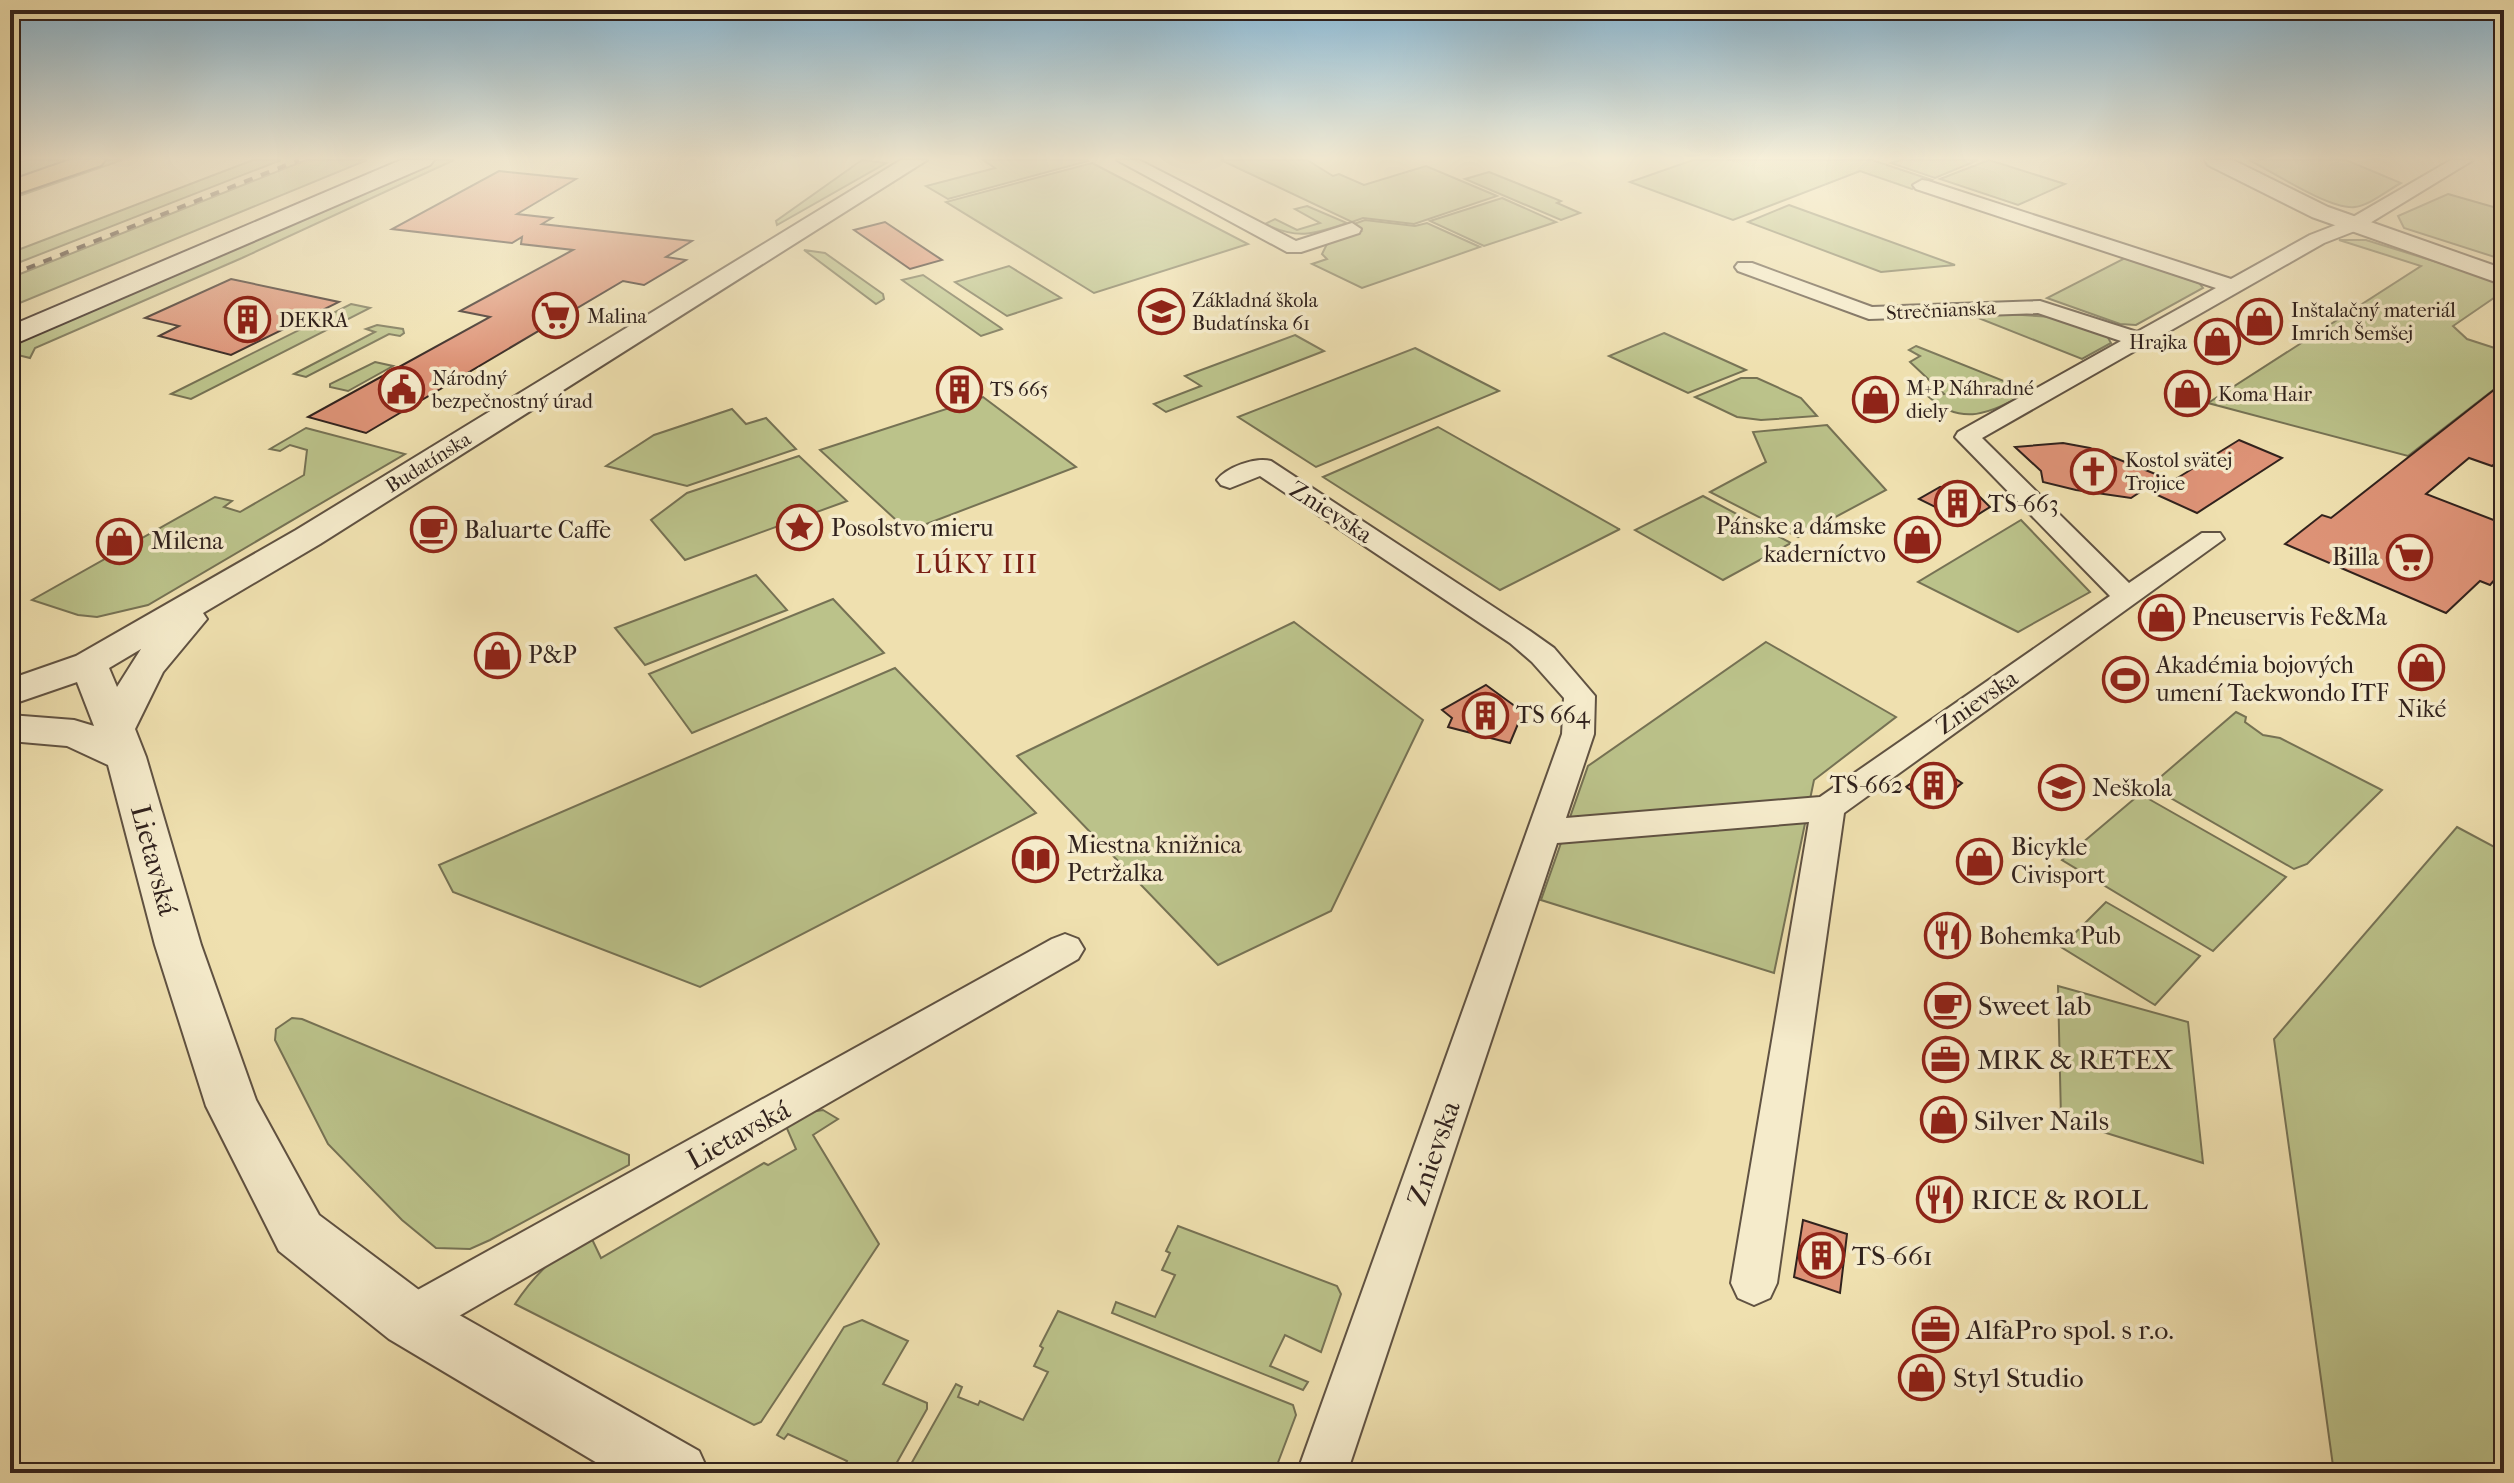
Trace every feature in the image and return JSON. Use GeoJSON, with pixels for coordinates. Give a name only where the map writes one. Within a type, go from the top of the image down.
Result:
{"type":"FeatureCollection","features":[{"type":"Feature","properties":{"kind":"main road"},"geometry":{"type":"LineString","coordinates":[[10,313],[215,229]]}},
{"type":"Feature","properties":{"kind":"main road"},"geometry":{"type":"LineString","coordinates":[[10,337],[264,229]]}},
{"type":"Feature","properties":{"kind":"main road"},"geometry":{"type":"LineString","coordinates":[[62,291],[102,300]]}},
{"type":"Feature","properties":{"kind":"street","name":"Budatínska"},"geometry":{"type":"LineString","coordinates":[[10,693],[89,664],[308,537],[804,229]]}},
{"type":"Feature","properties":{"kind":"street"},"geometry":{"type":"LineString","coordinates":[[1258,229],[1294,248],[1351,229]]}},
{"type":"Feature","properties":{"kind":"street"},"geometry":{"type":"LineString","coordinates":[[2057,229],[2234,287]]}},
{"type":"Feature","properties":{"kind":"street"},"geometry":{"type":"LineString","coordinates":[[2127,597],[1967,437],[2317,239],[2342,229]]}},
{"type":"Feature","properties":{"kind":"street"},"geometry":{"type":"LineString","coordinates":[[2365,229],[2504,277]]}},
{"type":"Feature","properties":{"kind":"street","name":"Strečnianska"},"geometry":{"type":"LineString","coordinates":[[1745,267],[1869,313],[2040,307],[2140,340]]}},
{"type":"Feature","properties":{"kind":"street","name":"Znievska"},"geometry":{"type":"LineString","coordinates":[[1230,480],[1262,466],[1520,637],[1543,655],[1580,696],[1578,734],[1322,1473]]}},
{"type":"Feature","properties":{"kind":"street","name":"Znievska"},"geometry":{"type":"LineString","coordinates":[[1828,808],[2211,539]]}},
{"type":"Feature","properties":{"kind":"street"},"geometry":{"type":"LineString","coordinates":[[10,728],[74,733],[121,743],[146,667],[167,641],[227,584]]}},
{"type":"Feature","properties":{"kind":"street","name":"Lietavská"},"geometry":{"type":"LineString","coordinates":[[89,664],[121,743],[178,945],[232,1106],[299,1233],[410,1319],[677,1473]]}},
{"type":"Feature","properties":{"kind":"street"},"geometry":{"type":"LineString","coordinates":[[1544,832],[1828,808],[1754,1283]]}},
{"type":"Feature","properties":{"kind":"street","name":"Lietavská"},"geometry":{"type":"LineString","coordinates":[[410,1319],[1065,949]]}},
{"type":"Feature","properties":{"kind":"green space"},"geometry":{"type":"Polygon","coordinates":[[[72,229],[104,229],[10,266],[10,253],[72,229]]]}},
{"type":"Feature","properties":{"kind":"green space"},"geometry":{"type":"Polygon","coordinates":[[[132,229],[199,229],[10,307],[10,278],[132,229]]]}},
{"type":"Feature","properties":{"kind":"green space"},"geometry":{"type":"Polygon","coordinates":[[[274,229],[304,229],[35,348],[30,358],[18,355],[10,358],[10,343],[274,229]]]}},
{"type":"Feature","properties":{"kind":"green space"},"geometry":{"type":"Polygon","coordinates":[[[990,229],[1220,229],[1248,244],[1094,293],[990,229]]]}},
{"type":"Feature","properties":{"kind":"green space"},"geometry":{"type":"Polygon","coordinates":[[[1278,229],[1327,229],[1297,234],[1278,229]]]}},
{"type":"Feature","properties":{"kind":"green space"},"geometry":{"type":"Polygon","coordinates":[[[1358,229],[1441,229],[1480,247],[1362,288],[1312,264],[1327,259],[1322,254],[1328,242],[1361,231],[1358,229]]]}},
{"type":"Feature","properties":{"kind":"green space"},"geometry":{"type":"Polygon","coordinates":[[[1448,229],[1534,229],[1484,246],[1448,229]]]}},
{"type":"Feature","properties":{"kind":"green space"},"geometry":{"type":"Polygon","coordinates":[[[1767,229],[1856,229],[1955,265],[1881,272],[1767,229]]]}},
{"type":"Feature","properties":{"kind":"green space"},"geometry":{"type":"Polygon","coordinates":[[[2408,229],[2504,229],[2504,260],[2408,229]]]}},
{"type":"Feature","properties":{"kind":"green space"},"geometry":{"type":"Polygon","coordinates":[[[2339,240],[2366,240],[2504,283],[2504,291],[2453,326],[2467,339],[2504,351],[2504,389],[2497,387],[2408,456],[2208,403],[2421,266],[2339,240]]]}},
{"type":"Feature","properties":{"kind":"green space"},"geometry":{"type":"Polygon","coordinates":[[[804,250],[825,253],[883,294],[884,299],[876,304],[804,250]]]}},
{"type":"Feature","properties":{"kind":"green space"},"geometry":{"type":"Polygon","coordinates":[[[2125,258],[2199,283],[2203,288],[2136,325],[2120,324],[2047,298],[2125,258]]]}},
{"type":"Feature","properties":{"kind":"green space"},"geometry":{"type":"Polygon","coordinates":[[[1009,266],[1061,298],[1007,316],[955,282],[1009,266]]]}},
{"type":"Feature","properties":{"kind":"green space"},"geometry":{"type":"Polygon","coordinates":[[[923,275],[1002,329],[981,336],[902,280],[923,275]]]}},
{"type":"Feature","properties":{"kind":"green space"},"geometry":{"type":"Polygon","coordinates":[[[351,304],[370,308],[191,399],[171,394],[351,304]]]}},
{"type":"Feature","properties":{"kind":"green space"},"geometry":{"type":"Polygon","coordinates":[[[2007,314],[2053,317],[2106,334],[2111,343],[2082,359],[1976,317],[2007,314]]]}},
{"type":"Feature","properties":{"kind":"green space"},"geometry":{"type":"Polygon","coordinates":[[[377,325],[403,329],[404,333],[400,336],[389,334],[306,377],[294,374],[375,332],[366,329],[377,325]]]}},
{"type":"Feature","properties":{"kind":"green space"},"geometry":{"type":"Polygon","coordinates":[[[1664,333],[1746,370],[1688,393],[1609,356],[1664,333]]]}},
{"type":"Feature","properties":{"kind":"green space"},"geometry":{"type":"Polygon","coordinates":[[[1295,335],[1324,351],[1166,412],[1154,404],[1201,386],[1185,376],[1295,335]]]}},
{"type":"Feature","properties":{"kind":"green space"},"geometry":{"type":"Polygon","coordinates":[[[1916,346],[2014,385],[2025,394],[2000,407],[1976,414],[1953,412],[1929,397],[1944,394],[1910,362],[1920,356],[1909,350],[1916,346]]]}},
{"type":"Feature","properties":{"kind":"green space"},"geometry":{"type":"Polygon","coordinates":[[[1415,348],[1499,391],[1316,467],[1238,417],[1415,348]]]}},
{"type":"Feature","properties":{"kind":"green space"},"geometry":{"type":"Polygon","coordinates":[[[375,362],[393,366],[348,391],[330,387],[330,384],[375,362]]]}},
{"type":"Feature","properties":{"kind":"green space"},"geometry":{"type":"Polygon","coordinates":[[[1741,378],[1757,378],[1801,398],[1817,416],[1761,420],[1737,417],[1695,397],[1741,378]]]}},
{"type":"Feature","properties":{"kind":"green space"},"geometry":{"type":"Polygon","coordinates":[[[983,397],[1076,467],[908,531],[820,450],[983,397]]]}},
{"type":"Feature","properties":{"kind":"green space"},"geometry":{"type":"Polygon","coordinates":[[[732,409],[746,424],[766,418],[796,449],[687,486],[606,466],[654,435],[732,409]]]}},
{"type":"Feature","properties":{"kind":"green space"},"geometry":{"type":"Polygon","coordinates":[[[1827,425],[1886,490],[1798,537],[1710,492],[1766,462],[1753,432],[1827,425]]]}},
{"type":"Feature","properties":{"kind":"green space"},"geometry":{"type":"Polygon","coordinates":[[[1438,427],[1620,529],[1500,590],[1323,477],[1438,427]]]}},
{"type":"Feature","properties":{"kind":"green space"},"geometry":{"type":"Polygon","coordinates":[[[306,428],[405,454],[148,605],[97,617],[78,615],[32,600],[215,497],[232,501],[224,507],[240,512],[304,475],[307,450],[290,445],[280,451],[270,449],[306,428]]]}},
{"type":"Feature","properties":{"kind":"green space"},"geometry":{"type":"Polygon","coordinates":[[[799,456],[847,501],[685,560],[651,520],[687,493],[799,456]]]}},
{"type":"Feature","properties":{"kind":"green space"},"geometry":{"type":"Polygon","coordinates":[[[1703,496],[1791,543],[1723,580],[1635,530],[1703,496]]]}},
{"type":"Feature","properties":{"kind":"green space"},"geometry":{"type":"Polygon","coordinates":[[[2021,520],[2090,592],[2018,632],[1918,582],[2021,520]]]}},
{"type":"Feature","properties":{"kind":"green space"},"geometry":{"type":"Polygon","coordinates":[[[756,575],[787,610],[645,665],[615,628],[756,575]]]}},
{"type":"Feature","properties":{"kind":"green space"},"geometry":{"type":"Polygon","coordinates":[[[833,599],[884,653],[692,733],[649,674],[833,599]]]}},
{"type":"Feature","properties":{"kind":"green space"},"geometry":{"type":"Polygon","coordinates":[[[1294,622],[1423,720],[1331,911],[1218,965],[1017,756],[1294,622]]]}},
{"type":"Feature","properties":{"kind":"green space"},"geometry":{"type":"Polygon","coordinates":[[[1766,642],[1896,717],[1814,780],[1774,973],[1541,900],[1588,766],[1766,642]]]}},
{"type":"Feature","properties":{"kind":"green space"},"geometry":{"type":"Polygon","coordinates":[[[895,668],[1036,813],[700,987],[453,892],[439,865],[895,668]]]}},
{"type":"Feature","properties":{"kind":"green space"},"geometry":{"type":"Polygon","coordinates":[[[2236,712],[2246,717],[2245,722],[2263,735],[2280,738],[2382,790],[2307,864],[2294,869],[2150,786],[2236,712]]]}},
{"type":"Feature","properties":{"kind":"green space"},"geometry":{"type":"Polygon","coordinates":[[[2140,794],[2286,877],[2213,951],[2062,860],[2140,794]]]}},
{"type":"Feature","properties":{"kind":"green space"},"geometry":{"type":"Polygon","coordinates":[[[2457,827],[2504,852],[2504,1473],[2334,1473],[2274,1039],[2457,827]]]}},
{"type":"Feature","properties":{"kind":"green space"},"geometry":{"type":"Polygon","coordinates":[[[2106,902],[2200,956],[2155,1005],[2061,947],[2106,902]]]}},
{"type":"Feature","properties":{"kind":"green space"},"geometry":{"type":"Polygon","coordinates":[[[2058,986],[2188,1022],[2203,1163],[2061,1119],[2058,986]]]}},
{"type":"Feature","properties":{"kind":"green space"},"geometry":{"type":"Polygon","coordinates":[[[292,1018],[302,1019],[629,1155],[629,1165],[470,1249],[436,1248],[402,1220],[328,1144],[275,1040],[276,1029],[292,1018]]]}},
{"type":"Feature","properties":{"kind":"green space"},"geometry":{"type":"Polygon","coordinates":[[[823,1110],[838,1119],[813,1135],[879,1244],[761,1422],[754,1425],[515,1304],[539,1273],[578,1242],[590,1235],[601,1258],[764,1163],[768,1165],[796,1149],[785,1124],[804,1113],[823,1110]]]}},
{"type":"Feature","properties":{"kind":"green space"},"geometry":{"type":"Polygon","coordinates":[[[1178,1226],[1337,1286],[1341,1294],[1321,1352],[1285,1335],[1270,1366],[1308,1382],[1303,1390],[1112,1313],[1116,1302],[1155,1317],[1175,1275],[1162,1270],[1170,1253],[1166,1251],[1178,1226]]]}},
{"type":"Feature","properties":{"kind":"green space"},"geometry":{"type":"Polygon","coordinates":[[[1058,1311],[1293,1405],[1296,1415],[1274,1473],[906,1473],[956,1384],[962,1387],[958,1397],[978,1405],[980,1401],[1023,1420],[1048,1372],[1034,1366],[1043,1348],[1040,1346],[1058,1311]]]}},
{"type":"Feature","properties":{"kind":"green space"},"geometry":{"type":"Polygon","coordinates":[[[862,1320],[908,1341],[883,1384],[927,1403],[927,1409],[891,1473],[856,1473],[844,1467],[847,1461],[788,1434],[784,1439],[777,1435],[844,1327],[862,1320]]]}},
{"type":"Feature","properties":{"kind":"building"},"geometry":{"type":"Polygon","coordinates":[[[394,229],[588,229],[692,241],[666,257],[686,260],[644,285],[623,281],[366,433],[308,417],[490,317],[460,311],[573,250],[521,244],[522,237],[512,243],[394,229]]]}},
{"type":"Feature","properties":{"kind":"building"},"geometry":{"type":"Polygon","coordinates":[[[896,229],[942,260],[910,269],[854,230],[896,229]]]}},
{"type":"Feature","properties":{"kind":"building","name":"DEKRA"},"geometry":{"type":"Polygon","coordinates":[[[231,279],[339,302],[231,355],[159,336],[179,326],[145,318],[231,279]]]}},
{"type":"Feature","properties":{"kind":"building","name":"Billa"},"geometry":{"type":"Polygon","coordinates":[[[2504,382],[2504,456],[2492,466],[2469,458],[2426,494],[2504,524],[2504,569],[2490,585],[2480,581],[2446,613],[2285,544],[2322,515],[2331,518],[2504,382]]]}},
{"type":"Feature","properties":{"kind":"building"},"geometry":{"type":"Polygon","coordinates":[[[2239,440],[2282,458],[2197,513],[2153,493],[2239,440]]]}},
{"type":"Feature","properties":{"kind":"building","name":"Kostol svätej Trojice"},"geometry":{"type":"Polygon","coordinates":[[[2063,443],[2090,448],[2163,477],[2131,498],[2076,490],[2043,482],[2041,471],[2015,447],[2063,443]]]}},
{"type":"Feature","properties":{"kind":"building","name":"TS-663"},"geometry":{"type":"Polygon","coordinates":[[[1968,485],[1990,507],[1966,522],[1919,499],[1940,487],[1968,485]]]}},
{"type":"Feature","properties":{"kind":"building","name":"TS 664"},"geometry":{"type":"Polygon","coordinates":[[[1486,685],[1523,712],[1510,743],[1448,727],[1452,718],[1442,710],[1486,685]]]}},
{"type":"Feature","properties":{"kind":"building","name":"TS-662"},"geometry":{"type":"Polygon","coordinates":[[[1935,766],[1962,783],[1935,805],[1906,787],[1935,766]]]}},
{"type":"Feature","properties":{"kind":"building","name":"TS-661"},"geometry":{"type":"Polygon","coordinates":[[[1803,1220],[1847,1234],[1840,1293],[1794,1277],[1803,1220]]]}},
{"type":"Feature","properties":{"kind":"railway"},"geometry":{"type":"LineString","coordinates":[[10,275],[125,229]]}},
{"type":"Feature","properties":{"kind":"place","name":"Základná škola Budatínska 61"},"geometry":{"type":"Point","coordinates":[1161,311]}},
{"type":"Feature","properties":{"kind":"place","name":"Malina"},"geometry":{"type":"Point","coordinates":[556,316]}},
{"type":"Feature","properties":{"kind":"place","name":"DEKRA"},"geometry":{"type":"Point","coordinates":[248,320]}},
{"type":"Feature","properties":{"kind":"place","name":"Inštalačný materiál Imrich Šemšej"},"geometry":{"type":"Point","coordinates":[2260,322]}},
{"type":"Feature","properties":{"kind":"place","name":"Hrajka"},"geometry":{"type":"Point","coordinates":[2218,342]}},
{"type":"Feature","properties":{"kind":"place","name":"TS 665"},"geometry":{"type":"Point","coordinates":[959,389]}},
{"type":"Feature","properties":{"kind":"place","name":"Národný bezpečnostný úrad"},"geometry":{"type":"Point","coordinates":[401,390]}},
{"type":"Feature","properties":{"kind":"place","name":"Koma Hair"},"geometry":{"type":"Point","coordinates":[2187,394]}},
{"type":"Feature","properties":{"kind":"place","name":"M+P Náhradné diely"},"geometry":{"type":"Point","coordinates":[1875,399]}},
{"type":"Feature","properties":{"kind":"place","name":"Kostol svätej Trojice"},"geometry":{"type":"Point","coordinates":[2094,472]}},
{"type":"Feature","properties":{"kind":"place","name":"TS-663"},"geometry":{"type":"Point","coordinates":[1957,504]}},
{"type":"Feature","properties":{"kind":"place","name":"Posolstvo mieru"},"geometry":{"type":"Point","coordinates":[800,528]}},
{"type":"Feature","properties":{"kind":"place","name":"Baluarte Caffe"},"geometry":{"type":"Point","coordinates":[433,530]}},
{"type":"Feature","properties":{"kind":"place","name":"Pánske a dámske kaderníctvo"},"geometry":{"type":"Point","coordinates":[1917,540]}},
{"type":"Feature","properties":{"kind":"place","name":"Milena"},"geometry":{"type":"Point","coordinates":[120,541]}},
{"type":"Feature","properties":{"kind":"place","name":"Billa"},"geometry":{"type":"Point","coordinates":[2410,557]}},
{"type":"Feature","properties":{"kind":"place","name":"Pneuservis Fe&Ma"},"geometry":{"type":"Point","coordinates":[2161,617]}},
{"type":"Feature","properties":{"kind":"place","name":"P&P"},"geometry":{"type":"Point","coordinates":[497,655]}},
{"type":"Feature","properties":{"kind":"place","name":"Niké"},"geometry":{"type":"Point","coordinates":[2422,667]}},
{"type":"Feature","properties":{"kind":"place","name":"Akadémia bojových umení Taekwondo ITF"},"geometry":{"type":"Point","coordinates":[2125,679]}},
{"type":"Feature","properties":{"kind":"place","name":"TS 664"},"geometry":{"type":"Point","coordinates":[1485,715]}},
{"type":"Feature","properties":{"kind":"place","name":"TS-662"},"geometry":{"type":"Point","coordinates":[1934,785]}},
{"type":"Feature","properties":{"kind":"place","name":"Neškola"},"geometry":{"type":"Point","coordinates":[2061,788]}},
{"type":"Feature","properties":{"kind":"place","name":"Miestna knižnica Petržalka"},"geometry":{"type":"Point","coordinates":[1036,859]}},
{"type":"Feature","properties":{"kind":"place","name":"Bicykle Civisport"},"geometry":{"type":"Point","coordinates":[1980,861]}},
{"type":"Feature","properties":{"kind":"place","name":"Bohemka Pub"},"geometry":{"type":"Point","coordinates":[1948,936]}},
{"type":"Feature","properties":{"kind":"place","name":"Sweet lab"},"geometry":{"type":"Point","coordinates":[1947,1005]}},
{"type":"Feature","properties":{"kind":"place","name":"MRK & RETEX"},"geometry":{"type":"Point","coordinates":[1946,1059]}},
{"type":"Feature","properties":{"kind":"place","name":"Silver Nails"},"geometry":{"type":"Point","coordinates":[1943,1120]}},
{"type":"Feature","properties":{"kind":"place","name":"RICE & ROLL"},"geometry":{"type":"Point","coordinates":[1940,1199]}},
{"type":"Feature","properties":{"kind":"place","name":"TS-661"},"geometry":{"type":"Point","coordinates":[1821,1255]}},
{"type":"Feature","properties":{"kind":"place","name":"AlfaPro spol. s r.o."},"geometry":{"type":"Point","coordinates":[1935,1329]}},
{"type":"Feature","properties":{"kind":"place","name":"Styl Studio"},"geometry":{"type":"Point","coordinates":[1922,1377]}},
{"type":"Feature","properties":{"kind":"district","name":"LÚKY III"},"geometry":{"type":"Point","coordinates":[977,564]}}]}
